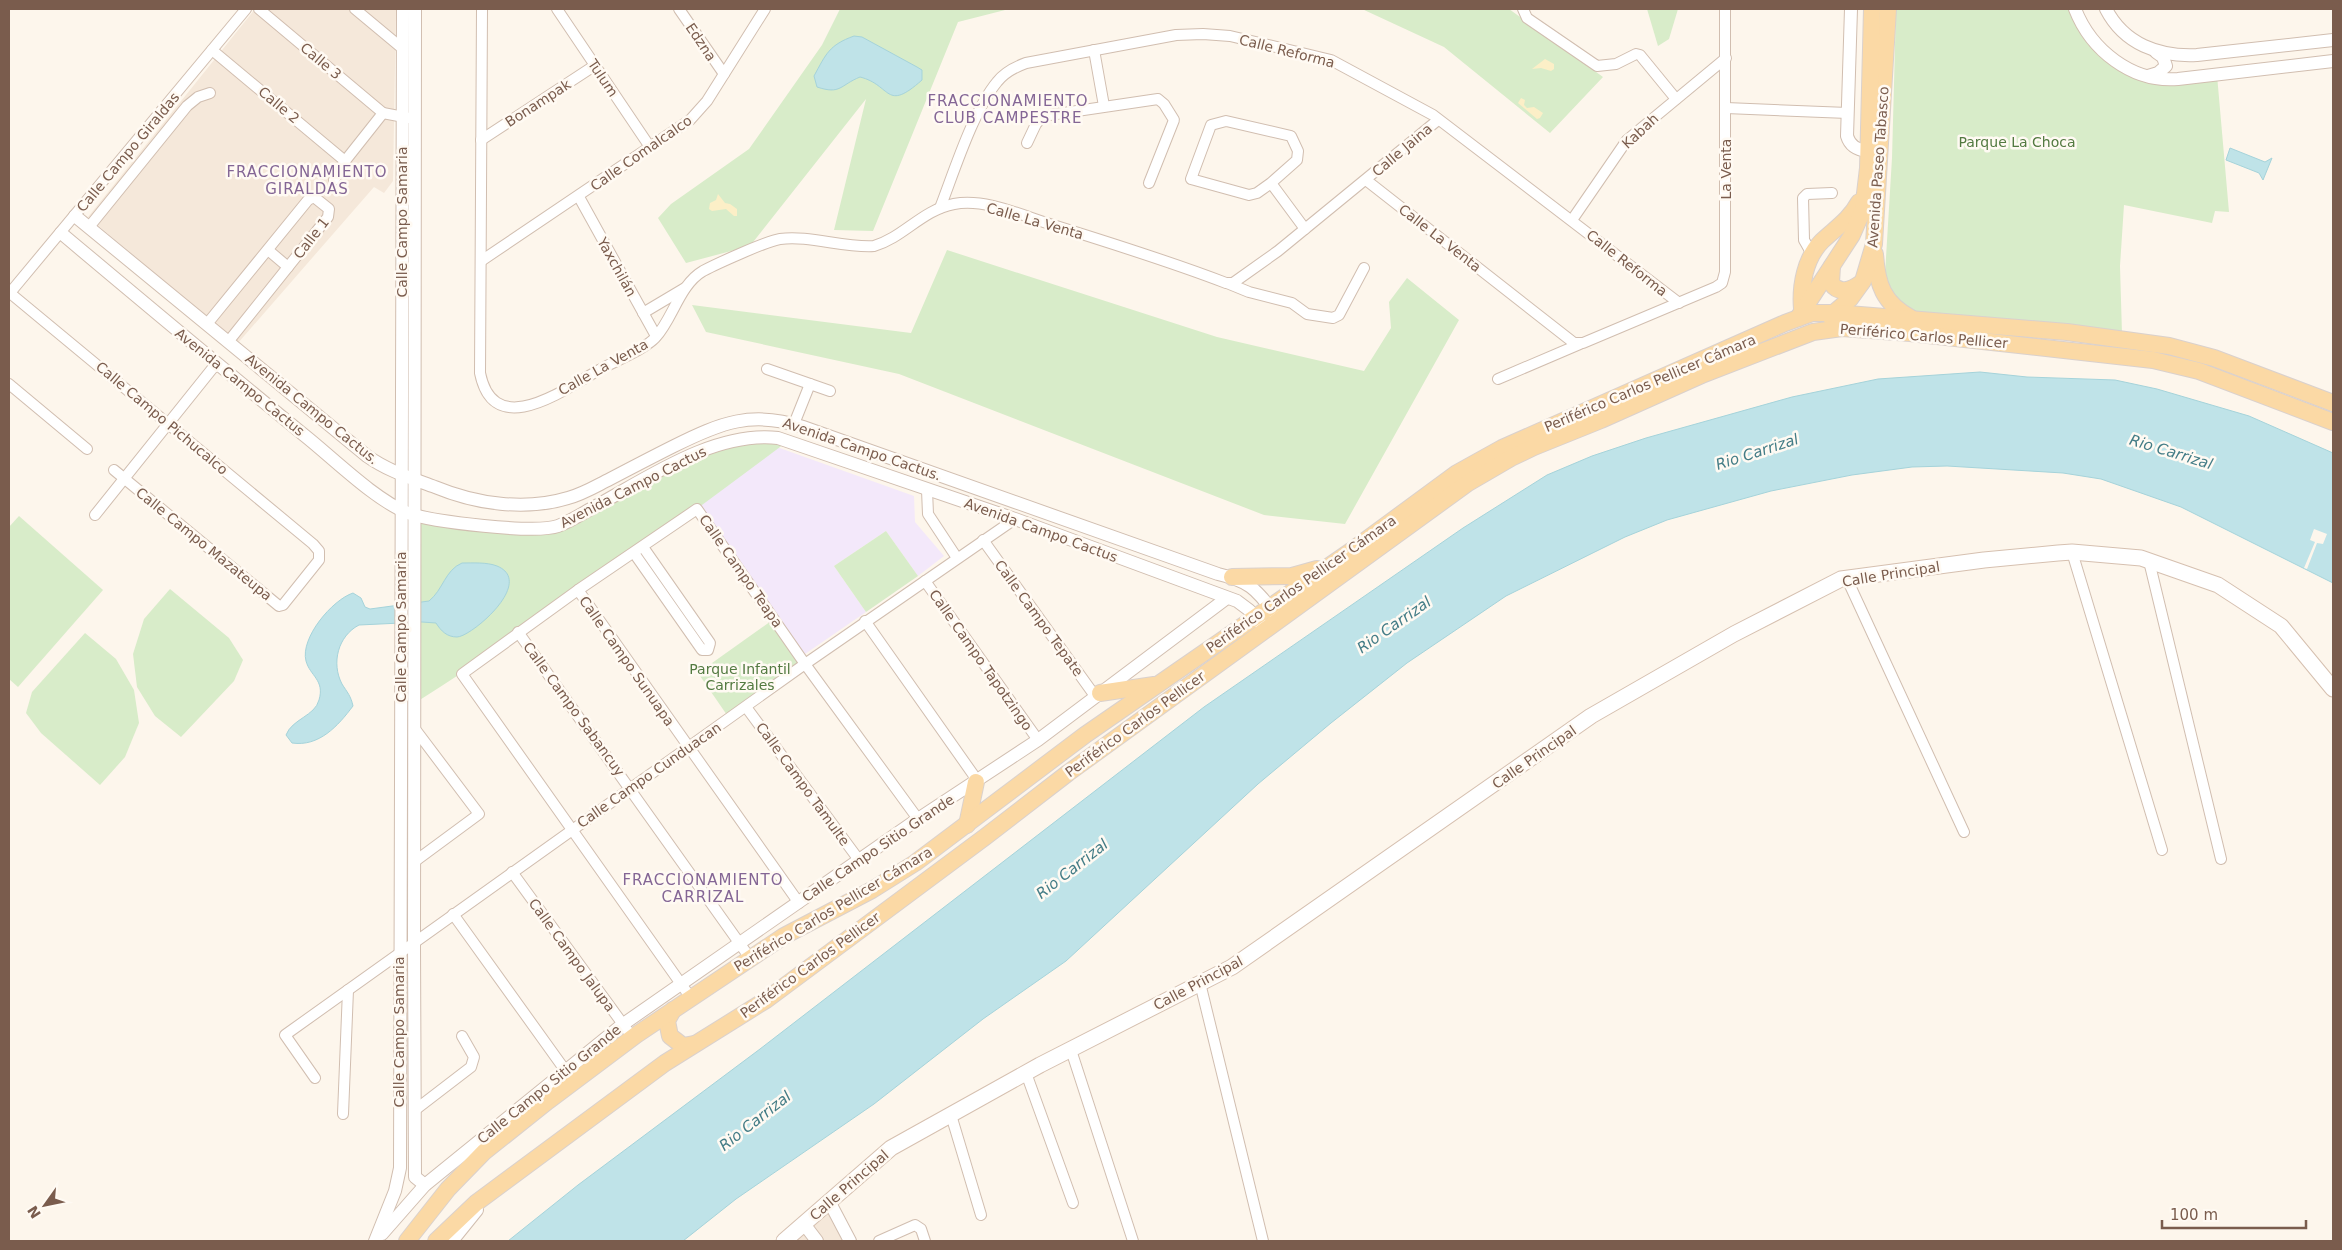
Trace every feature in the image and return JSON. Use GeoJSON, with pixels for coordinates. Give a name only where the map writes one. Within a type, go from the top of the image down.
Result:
{"type":"FeatureCollection","features":[{"type":"Feature","properties":{"kind":"main road","name":"Avenida Paseo Tabasco"},"geometry":{"type":"LineString","coordinates":[[1812,315],[1832,266],[1858,223],[1863,210],[1868,151],[1872,9]]}},
{"type":"Feature","properties":{"kind":"main road","name":"Avenida Paseo Tabasco"},"geometry":{"type":"LineString","coordinates":[[1836,312],[1863,282],[1874,244],[1888,9]]}},
{"type":"Feature","properties":{"kind":"main road"},"geometry":{"type":"LineString","coordinates":[[1812,315],[1802,290],[1812,254],[1823,240],[1852,213],[1866,189]]}},
{"type":"Feature","properties":{"kind":"main road"},"geometry":{"type":"LineString","coordinates":[[1874,244],[1876,268],[1885,295],[1898,311],[1912,318]]}},
{"type":"Feature","properties":{"kind":"main road"},"geometry":{"type":"LineString","coordinates":[[1832,266],[1830,278],[1836,289],[1846,291],[1863,282]]}},
{"type":"Feature","properties":{"kind":"main road","name":"Periférico Carlos Pellicer Cámara"},"geometry":{"type":"LineString","coordinates":[[1274,613],[1329,566],[1437,487],[1479,459],[1812,315],[1836,312],[1912,318],[2067,332],[2168,346],[2214,358],[2329,398]]}},
{"type":"Feature","properties":{"kind":"main road","name":"Periférico Carlos Pellicer"},"geometry":{"type":"LineString","coordinates":[[436,1241],[465,1212],[494,1189],[665,1063],[766,1000],[985,837],[1259,623],[1468,483],[1511,458],[1704,374],[1788,342],[1812,315],[1910,333],[2152,360],[2199,371],[2333,422]]}},
{"type":"Feature","properties":{"kind":"main road","name":"Calle Principal"},"geometry":{"type":"LineString","coordinates":[[784,1241],[830,1203],[890,1148],[1026,1073],[1232,967],[1591,716],[1734,634],[1841,579],[1984,560],[2072,552],[2141,558],[2218,585],[2281,626],[2333,689]]}},
{"type":"Feature","properties":{"kind":"main road"},"geometry":{"type":"LineString","coordinates":[[1232,577],[1292,576],[1329,566]]}},
{"type":"Feature","properties":{"kind":"main road","name":"Periférico Carlos Pellicer Cámara"},"geometry":{"type":"LineString","coordinates":[[407,1241],[448,1188],[484,1152],[630,1033],[673,1010],[784,936],[872,890],[915,863],[1085,735],[1159,684],[1259,623]]}},
{"type":"Feature","properties":{"kind":"main road"},"geometry":{"type":"LineString","coordinates":[[1098,695],[1159,684]]}},
{"type":"Feature","properties":{"kind":"main road"},"geometry":{"type":"LineString","coordinates":[[967,824],[977,781]]}},
{"type":"Feature","properties":{"kind":"main road"},"geometry":{"type":"LineString","coordinates":[[673,1010],[667,1021],[667,1032],[683,1046],[694,1044]]}},
{"type":"Feature","properties":{"kind":"main road"},"geometry":{"type":"LineString","coordinates":[[630,1033],[660,1036],[669,1048],[670,1053],[665,1063]]}},
{"type":"Feature","properties":{"kind":"street","name":"Calle Campo Giraldas"},"geometry":{"type":"LineString","coordinates":[[9,294],[246,9]]}},
{"type":"Feature","properties":{"kind":"street","name":"Calle 3"},"geometry":{"type":"LineString","coordinates":[[259,9],[383,113]]}},
{"type":"Feature","properties":{"kind":"street"},"geometry":{"type":"LineString","coordinates":[[355,9],[403,48]]}},
{"type":"Feature","properties":{"kind":"street","name":"Calle Campo Samaria"},"geometry":{"type":"LineString","coordinates":[[403,9],[403,48],[409,118],[415,479],[414,942],[416,1177],[425,1185]]}},
{"type":"Feature","properties":{"kind":"street","name":"Calle Campo Samaria"},"geometry":{"type":"LineString","coordinates":[[376,1241],[400,1168],[399,953],[402,475],[409,118],[415,9]]}},
{"type":"Feature","properties":{"kind":"street","name":"Calle La Venta"},"geometry":{"type":"LineString","coordinates":[[482,9],[480,373],[489,395],[505,407],[519,408],[545,400],[656,336],[688,286],[694,278],[704,271],[771,242],[788,239],[874,246],[888,241],[917,220],[940,208],[954,204],[968,203],[1002,210],[1132,250],[1249,292],[1292,303],[1307,314],[1333,318],[1339,315],[1364,268]]}},
{"type":"Feature","properties":{"kind":"street","name":"Tulum"},"geometry":{"type":"LineString","coordinates":[[557,9],[650,147]]}},
{"type":"Feature","properties":{"kind":"street","name":"Edzna"},"geometry":{"type":"LineString","coordinates":[[679,9],[724,74]]}},
{"type":"Feature","properties":{"kind":"street","name":"Calle Comalcalco"},"geometry":{"type":"LineString","coordinates":[[480,261],[579,197],[690,120],[707,101],[765,9]]}},
{"type":"Feature","properties":{"kind":"street"},"geometry":{"type":"LineString","coordinates":[[1523,9],[1527,18],[1597,66],[1612,66],[1636,54],[1640,54],[1676,99]]}},
{"type":"Feature","properties":{"kind":"street","name":"La Venta"},"geometry":{"type":"LineString","coordinates":[[1679,303],[1718,286],[1723,280],[1726,108],[1725,9]]}},
{"type":"Feature","properties":{"kind":"street","name":"Avenida Paseo Tabasco"},"geometry":{"type":"LineString","coordinates":[[1852,9],[1848,140],[1856,149],[1868,151]]}},
{"type":"Feature","properties":{"kind":"street"},"geometry":{"type":"LineString","coordinates":[[2075,9],[2085,29],[2101,48],[2120,64],[2146,76],[2165,80],[2333,61]]}},
{"type":"Feature","properties":{"kind":"street"},"geometry":{"type":"LineString","coordinates":[[2106,9],[2126,34],[2162,56],[2166,66],[2157,74],[2146,76]]}},
{"type":"Feature","properties":{"kind":"street","name":"Calle Reforma"},"geometry":{"type":"LineString","coordinates":[[940,208],[983,103],[1001,77],[1012,69],[1026,63],[1176,35],[1230,36],[1330,60],[1428,111],[1679,303]]}},
{"type":"Feature","properties":{"kind":"street"},"geometry":{"type":"LineString","coordinates":[[2152,50],[2182,56],[2333,40]]}},
{"type":"Feature","properties":{"kind":"street","name":"Calle 2"},"geometry":{"type":"LineString","coordinates":[[212,50],[345,161]]}},
{"type":"Feature","properties":{"kind":"street"},"geometry":{"type":"LineString","coordinates":[[1094,50],[1104,106]]}},
{"type":"Feature","properties":{"kind":"street"},"geometry":{"type":"LineString","coordinates":[[2182,56],[2175,60],[2172,66],[2175,74],[2182,79]]}},
{"type":"Feature","properties":{"kind":"street","name":"Kabah"},"geometry":{"type":"LineString","coordinates":[[1572,220],[1627,140],[1726,58]]}},
{"type":"Feature","properties":{"kind":"street","name":"Bonampak"},"geometry":{"type":"LineString","coordinates":[[481,140],[594,66]]}},
{"type":"Feature","properties":{"kind":"street","name":"Calle Campo Giraldas"},"geometry":{"type":"LineString","coordinates":[[89,227],[188,106],[198,97],[210,93]]}},
{"type":"Feature","properties":{"kind":"street"},"geometry":{"type":"LineString","coordinates":[[1027,143],[1036,124],[1043,116],[1158,100],[1164,104],[1173,117],[1173,124],[1149,183]]}},
{"type":"Feature","properties":{"kind":"street"},"geometry":{"type":"LineString","coordinates":[[1726,108],[1848,113]]}},
{"type":"Feature","properties":{"kind":"street"},"geometry":{"type":"LineString","coordinates":[[334,180],[345,161],[383,113],[409,118]]}},
{"type":"Feature","properties":{"kind":"street","name":"Calle Jaina"},"geometry":{"type":"LineString","coordinates":[[1366,180],[1438,120]]}},
{"type":"Feature","properties":{"kind":"street"},"geometry":{"type":"LineString","coordinates":[[1226,122],[1291,136],[1298,151],[1297,160],[1271,183],[1257,193],[1249,195],[1191,178],[1211,125],[1226,122]]}},
{"type":"Feature","properties":{"kind":"street"},"geometry":{"type":"LineString","coordinates":[[1226,283],[1235,282],[1366,180]]}},
{"type":"Feature","properties":{"kind":"street","name":"Calle La Venta"},"geometry":{"type":"LineString","coordinates":[[1366,180],[1570,342],[1583,343]]}},
{"type":"Feature","properties":{"kind":"street"},"geometry":{"type":"LineString","coordinates":[[1271,183],[1305,229]]}},
{"type":"Feature","properties":{"kind":"street"},"geometry":{"type":"LineString","coordinates":[[1812,254],[1804,240],[1803,198],[1807,194],[1832,193]]}},
{"type":"Feature","properties":{"kind":"street","name":"Calle 1"},"geometry":{"type":"LineString","coordinates":[[207,324],[308,200],[314,197],[317,198],[327,207],[330,213],[228,342]]}},
{"type":"Feature","properties":{"kind":"street","name":"Yaxchilán"},"geometry":{"type":"LineString","coordinates":[[579,197],[656,336]]}},
{"type":"Feature","properties":{"kind":"street","name":"Avenida Campo Cactus."},"geometry":{"type":"LineString","coordinates":[[75,216],[367,456],[402,475],[473,499],[509,504],[555,502],[582,493],[723,423],[746,419],[772,418],[794,424],[1232,577],[1250,585],[1274,613]]}},
{"type":"Feature","properties":{"kind":"street","name":"Avenida Campo Cactus"},"geometry":{"type":"LineString","coordinates":[[61,233],[216,364],[381,497],[402,510],[415,515],[501,527],[547,529],[562,524],[700,451],[730,440],[757,436],[788,441],[1016,519],[1242,603],[1259,623]]}},
{"type":"Feature","properties":{"kind":"street"},"geometry":{"type":"LineString","coordinates":[[268,250],[288,267]]}},
{"type":"Feature","properties":{"kind":"street"},"geometry":{"type":"LineString","coordinates":[[643,313],[688,286]]}},
{"type":"Feature","properties":{"kind":"street","name":"Calle Campo Pichucalco"},"geometry":{"type":"LineString","coordinates":[[9,294],[169,423],[314,544]]}},
{"type":"Feature","properties":{"kind":"street"},"geometry":{"type":"LineString","coordinates":[[1498,379],[1679,303]]}},
{"type":"Feature","properties":{"kind":"street"},"geometry":{"type":"LineString","coordinates":[[95,515],[216,364]]}},
{"type":"Feature","properties":{"kind":"street"},"geometry":{"type":"LineString","coordinates":[[767,369],[830,391]]}},
{"type":"Feature","properties":{"kind":"street"},"geometry":{"type":"LineString","coordinates":[[9,384],[87,449]]}},
{"type":"Feature","properties":{"kind":"street"},"geometry":{"type":"LineString","coordinates":[[794,424],[810,384]]}},
{"type":"Feature","properties":{"kind":"street"},"geometry":{"type":"LineString","coordinates":[[2312,414],[2329,398]]}},
{"type":"Feature","properties":{"kind":"street","name":"Calle Campo Mazateupa"},"geometry":{"type":"LineString","coordinates":[[114,470],[279,606],[283,605],[319,560],[319,551],[314,544]]}},
{"type":"Feature","properties":{"kind":"street"},"geometry":{"type":"LineString","coordinates":[[927,490],[928,514],[958,558]]}},
{"type":"Feature","properties":{"kind":"street","name":"Calle Campo Teapa"},"geometry":{"type":"LineString","coordinates":[[573,829],[462,674],[518,632],[697,509],[805,664],[918,820]]}},
{"type":"Feature","properties":{"kind":"street","name":"Calle Campo Cunduacan"},"geometry":{"type":"LineString","coordinates":[[315,1078],[285,1035],[805,664],[1016,519]]}},
{"type":"Feature","properties":{"kind":"street","name":"Calle Campo Tepate"},"geometry":{"type":"LineString","coordinates":[[983,540],[1098,695]]}},
{"type":"Feature","properties":{"kind":"street"},"geometry":{"type":"LineString","coordinates":[[639,550],[710,644],[708,650],[702,650],[639,550]]}},
{"type":"Feature","properties":{"kind":"street"},"geometry":{"type":"LineString","coordinates":[[2072,552],[2162,850]]}},
{"type":"Feature","properties":{"kind":"street"},"geometry":{"type":"LineString","coordinates":[[2149,561],[2221,859]]}},
{"type":"Feature","properties":{"kind":"street"},"geometry":{"type":"LineString","coordinates":[[1847,578],[1964,832]]}},
{"type":"Feature","properties":{"kind":"street","name":"Calle Campo Tapotzingo"},"geometry":{"type":"LineString","coordinates":[[925,581],[1038,740]]}},
{"type":"Feature","properties":{"kind":"street","name":"Calle Campo Sunuapa"},"geometry":{"type":"LineString","coordinates":[[578,590],[798,903]]}},
{"type":"Feature","properties":{"kind":"street","name":"Calle Campo Sitio Grande"},"geometry":{"type":"LineString","coordinates":[[376,1241],[405,1205],[425,1185],[565,1070],[630,1033],[682,983],[918,820],[1038,740],[1227,598]]}},
{"type":"Feature","properties":{"kind":"street"},"geometry":{"type":"LineString","coordinates":[[865,622],[977,781]]}},
{"type":"Feature","properties":{"kind":"street","name":"Calle Campo Sabancuy"},"geometry":{"type":"LineString","coordinates":[[518,632],[750,958]]}},
{"type":"Feature","properties":{"kind":"street","name":"Calle Campo Tamulte"},"geometry":{"type":"LineString","coordinates":[[746,707],[860,860]]}},
{"type":"Feature","properties":{"kind":"street"},"geometry":{"type":"LineString","coordinates":[[414,862],[479,814],[415,729]]}},
{"type":"Feature","properties":{"kind":"street"},"geometry":{"type":"LineString","coordinates":[[573,829],[691,998]]}},
{"type":"Feature","properties":{"kind":"street","name":"Calle Campo Jalupa"},"geometry":{"type":"LineString","coordinates":[[512,872],[630,1033]]}},
{"type":"Feature","properties":{"kind":"street"},"geometry":{"type":"LineString","coordinates":[[454,914],[565,1070]]}},
{"type":"Feature","properties":{"kind":"street"},"geometry":{"type":"LineString","coordinates":[[1200,983],[1263,1241]]}},
{"type":"Feature","properties":{"kind":"street"},"geometry":{"type":"LineString","coordinates":[[343,1114],[348,990]]}},
{"type":"Feature","properties":{"kind":"street"},"geometry":{"type":"LineString","coordinates":[[415,1110],[471,1067],[474,1057],[462,1036]]}},
{"type":"Feature","properties":{"kind":"street"},"geometry":{"type":"LineString","coordinates":[[1071,1050],[1133,1241]]}},
{"type":"Feature","properties":{"kind":"street"},"geometry":{"type":"LineString","coordinates":[[1026,1073],[1073,1203]]}},
{"type":"Feature","properties":{"kind":"street"},"geometry":{"type":"LineString","coordinates":[[951,1115],[981,1215]]}},
{"type":"Feature","properties":{"kind":"street"},"geometry":{"type":"LineString","coordinates":[[452,1241],[494,1189]]}},
{"type":"Feature","properties":{"kind":"street"},"geometry":{"type":"LineString","coordinates":[[830,1203],[850,1241]]}},
{"type":"Feature","properties":{"kind":"street"},"geometry":{"type":"LineString","coordinates":[[804,1224],[817,1241]]}},
{"type":"Feature","properties":{"kind":"street"},"geometry":{"type":"LineString","coordinates":[[879,1241],[915,1225],[921,1229],[925,1241]]}},
{"type":"Feature","properties":{"kind":"shaded area"},"geometry":{"type":"Polygon","coordinates":[[[255,9],[396,9],[393,181],[384,193],[374,187],[238,343],[88,217],[255,9]]]}},
{"type":"Feature","properties":{"kind":"shaded area"},"geometry":{"type":"Polygon","coordinates":[[[774,446],[914,496],[915,522],[944,556],[918,576],[886,531],[834,566],[866,612],[805,654],[699,504],[774,446]]]}},
{"type":"Feature","properties":{"kind":"shaded area"},"geometry":{"type":"Polygon","coordinates":[[[832,1207],[852,1241],[794,1241],[832,1207]]]}},
{"type":"Feature","properties":{"kind":"green space"},"geometry":{"type":"Polygon","coordinates":[[[840,9],[1009,9],[958,22],[873,231],[834,230],[866,99],[750,246],[686,263],[658,218],[671,204],[749,149],[822,45],[840,9]]]}},
{"type":"Feature","properties":{"kind":"green space"},"geometry":{"type":"Polygon","coordinates":[[[1362,9],[1509,9],[1603,77],[1550,133],[1444,47],[1362,9]]]}},
{"type":"Feature","properties":{"kind":"green space"},"geometry":{"type":"Polygon","coordinates":[[[1647,9],[1678,9],[1669,39],[1658,46],[1647,9]]]}},
{"type":"Feature","properties":{"kind":"green space","name":"Parque La Choca"},"geometry":{"type":"Polygon","coordinates":[[[1896,9],[2075,9],[2090,37],[2146,75],[2217,75],[2229,212],[2215,211],[2212,223],[2124,205],[2120,266],[2122,334],[1930,315],[1909,310],[1891,294],[1885,274],[1892,158],[1896,9]]]}},
{"type":"Feature","properties":{"kind":"green space"},"geometry":{"type":"Polygon","coordinates":[[[947,250],[1217,337],[1364,371],[1391,328],[1389,302],[1407,278],[1459,320],[1345,524],[1264,515],[899,374],[706,332],[692,305],[911,333],[947,250]]]}},
{"type":"Feature","properties":{"kind":"green space"},"geometry":{"type":"Polygon","coordinates":[[[788,441],[604,576],[510,641],[415,703],[415,515],[541,530],[712,446],[788,441]]]}},
{"type":"Feature","properties":{"kind":"green space"},"geometry":{"type":"Polygon","coordinates":[[[19,516],[103,590],[18,687],[9,679],[9,527],[19,516]]]}},
{"type":"Feature","properties":{"kind":"green space"},"geometry":{"type":"Polygon","coordinates":[[[886,531],[918,576],[866,612],[834,566],[886,531]]]}},
{"type":"Feature","properties":{"kind":"green space"},"geometry":{"type":"Polygon","coordinates":[[[170,589],[229,638],[243,660],[234,681],[181,737],[155,716],[137,687],[133,654],[144,619],[170,589]]]}},
{"type":"Feature","properties":{"kind":"green space","name":"Parque Infantil Carrizales"},"geometry":{"type":"Polygon","coordinates":[[[774,619],[805,664],[729,718],[698,673],[774,619]]]}},
{"type":"Feature","properties":{"kind":"green space"},"geometry":{"type":"Polygon","coordinates":[[[85,633],[116,659],[134,690],[139,723],[125,757],[100,785],[41,733],[26,713],[32,692],[85,633]]]}},
{"type":"Feature","properties":{"kind":"sand"},"geometry":{"type":"Polygon","coordinates":[[[1545,59],[1554,64],[1554,69],[1551,71],[1541,68],[1532,69],[1545,59]]]}},
{"type":"Feature","properties":{"kind":"sand"},"geometry":{"type":"Polygon","coordinates":[[[1521,98],[1525,100],[1524,105],[1527,108],[1534,107],[1543,113],[1540,118],[1537,119],[1518,103],[1521,98]]]}},
{"type":"Feature","properties":{"kind":"sand"},"geometry":{"type":"Polygon","coordinates":[[[718,194],[725,203],[737,209],[737,216],[734,216],[726,209],[712,211],[709,209],[710,203],[716,200],[718,194]]]}},
{"type":"Feature","properties":{"kind":"water"},"geometry":{"type":"Polygon","coordinates":[[[854,36],[862,37],[922,70],[922,80],[910,90],[895,96],[889,94],[878,85],[860,77],[836,89],[831,90],[817,87],[814,76],[825,56],[839,43],[854,36]]]}},
{"type":"Feature","properties":{"kind":"water"},"geometry":{"type":"Polygon","coordinates":[[[2230,148],[2265,162],[2272,158],[2263,180],[2259,173],[2226,160],[2230,148]]]}},
{"type":"Feature","properties":{"kind":"water","name":"Rio Carrizal"},"geometry":{"type":"Polygon","coordinates":[[[1980,372],[2027,377],[2115,380],[2157,389],[2249,416],[2333,453],[2333,583],[2181,507],[2101,479],[2063,473],[1947,466],[1912,467],[1852,475],[1771,491],[1667,520],[1625,537],[1506,596],[1407,663],[1258,784],[1066,961],[983,1019],[874,1104],[736,1199],[683,1241],[508,1241],[578,1185],[760,1049],[1204,707],[1463,528],[1547,475],[1592,456],[1646,438],[1792,397],[1878,379],[1980,372]]]}},
{"type":"Feature","properties":{"kind":"water"},"geometry":{"type":"Polygon","coordinates":[[[462,563],[493,565],[507,574],[509,584],[497,608],[475,628],[457,637],[445,633],[436,623],[359,625],[341,643],[337,659],[339,676],[353,706],[327,734],[311,742],[292,743],[286,735],[289,730],[313,710],[319,700],[319,683],[308,666],[305,652],[313,631],[327,612],[336,603],[353,593],[361,598],[365,607],[370,609],[429,601],[452,570],[462,563]]]}},
{"type":"Feature","properties":{"kind":"pier"},"geometry":{"type":"Polygon","coordinates":[[[2314,529],[2327,534],[2323,544],[2317,543],[2307,569],[2304,568],[2315,542],[2310,540],[2314,529]]]}},
{"type":"Feature","properties":{"kind":"district","name":"FRACCIONAMIENTO CLUB CAMPESTRE"},"geometry":{"type":"Point","coordinates":[1008,110]}},
{"type":"Feature","properties":{"kind":"district","name":"FRACCIONAMIENTO GIRALDAS"},"geometry":{"type":"Point","coordinates":[307,180]}},
{"type":"Feature","properties":{"kind":"district","name":"FRACCIONAMIENTO CARRIZAL"},"geometry":{"type":"Point","coordinates":[703,888]}}]}
